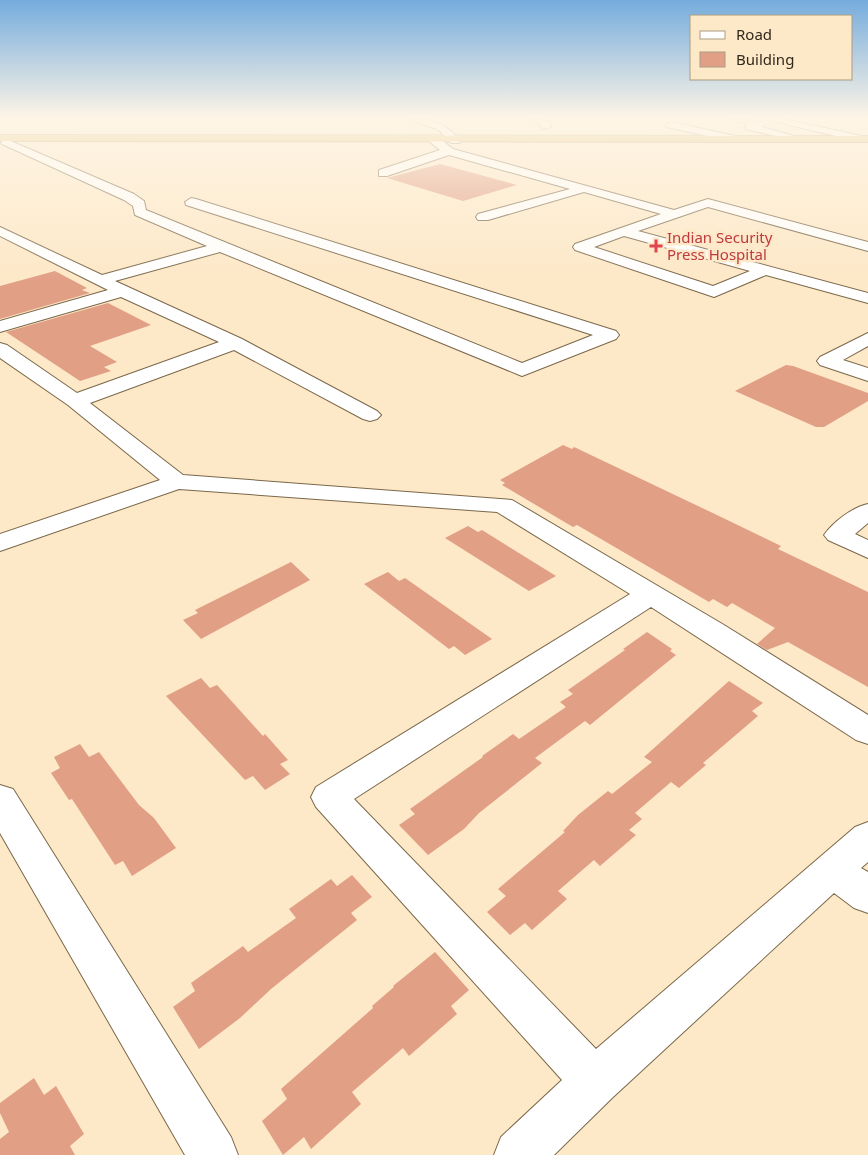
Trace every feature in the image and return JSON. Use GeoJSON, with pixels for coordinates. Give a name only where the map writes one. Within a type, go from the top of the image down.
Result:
{"type":"FeatureCollection","features":[{"type":"Feature","properties":{"kind":"street"},"geometry":{"type":"LineString","coordinates":[[73,173],[129,198],[139,204],[140,212],[221,248],[522,370],[610,334],[191,202]]}},
{"type":"Feature","properties":{"kind":"street"},"geometry":{"type":"LineString","coordinates":[[539,173],[675,214]]}},
{"type":"Feature","properties":{"kind":"street"},"geometry":{"type":"LineString","coordinates":[[484,217],[586,188]]}},
{"type":"Feature","properties":{"kind":"street"},"geometry":{"type":"LineString","coordinates":[[765,270],[714,292],[580,246],[708,203],[868,247]]}},
{"type":"Feature","properties":{"kind":"street"},"geometry":{"type":"LineString","coordinates":[[0,231],[235,343],[370,415]]}},
{"type":"Feature","properties":{"kind":"street"},"geometry":{"type":"LineString","coordinates":[[623,231],[868,298]]}},
{"type":"Feature","properties":{"kind":"street"},"geometry":{"type":"LineString","coordinates":[[254,261],[315,241]]}},
{"type":"Feature","properties":{"kind":"street"},"geometry":{"type":"LineString","coordinates":[[100,280],[221,248]]}},
{"type":"Feature","properties":{"kind":"street"},"geometry":{"type":"LineString","coordinates":[[0,327],[122,290]]}},
{"type":"Feature","properties":{"kind":"street"},"geometry":{"type":"LineString","coordinates":[[868,338],[827,361],[868,375]]}},
{"type":"Feature","properties":{"kind":"street"},"geometry":{"type":"LineString","coordinates":[[75,401],[235,343]]}},
{"type":"Feature","properties":{"kind":"street"},"geometry":{"type":"LineString","coordinates":[[0,349],[75,401],[177,482]]}},
{"type":"Feature","properties":{"kind":"street"},"geometry":{"type":"LineString","coordinates":[[0,544],[177,482],[503,505],[648,595],[714,632],[868,731]]}},
{"type":"Feature","properties":{"kind":"street"},"geometry":{"type":"LineString","coordinates":[[868,511],[837,535],[868,550]]}},
{"type":"Feature","properties":{"kind":"street"},"geometry":{"type":"LineString","coordinates":[[595,1081],[329,797],[648,595]]}},
{"type":"Feature","properties":{"kind":"street"},"geometry":{"type":"LineString","coordinates":[[0,800],[213,1155]]}},
{"type":"Feature","properties":{"kind":"street"},"geometry":{"type":"LineString","coordinates":[[519,1155],[595,1081],[868,838]]}},
{"type":"Feature","properties":{"kind":"street"},"geometry":{"type":"LineString","coordinates":[[834,870],[868,894]]}},
{"type":"Feature","properties":{"kind":"building"},"geometry":{"type":"Polygon","coordinates":[[[406,173],[473,173],[517,185],[463,201],[387,178],[406,173]]]}},
{"type":"Feature","properties":{"kind":"building"},"geometry":{"type":"Polygon","coordinates":[[[55,271],[87,288],[82,290],[90,293],[0,319],[0,286],[55,271]]]}},
{"type":"Feature","properties":{"kind":"building"},"geometry":{"type":"Polygon","coordinates":[[[108,303],[151,325],[90,346],[117,362],[104,367],[111,371],[80,381],[6,332],[108,303]]]}},
{"type":"Feature","properties":{"kind":"building"},"geometry":{"type":"Polygon","coordinates":[[[786,365],[868,393],[868,401],[824,427],[816,427],[735,391],[786,365]]]}},
{"type":"Feature","properties":{"kind":"building"},"geometry":{"type":"Polygon","coordinates":[[[563,445],[572,449],[574,447],[719,516],[781,546],[778,549],[868,592],[868,687],[788,642],[767,650],[757,644],[775,628],[732,603],[727,607],[713,599],[709,602],[577,525],[573,527],[502,485],[505,483],[500,480],[563,445]]]}},
{"type":"Feature","properties":{"kind":"building"},"geometry":{"type":"Polygon","coordinates":[[[468,526],[478,532],[482,530],[556,576],[529,591],[445,538],[468,526]]]}},
{"type":"Feature","properties":{"kind":"building"},"geometry":{"type":"Polygon","coordinates":[[[291,562],[310,580],[201,639],[183,620],[198,613],[195,610],[291,562]]]}},
{"type":"Feature","properties":{"kind":"building"},"geometry":{"type":"Polygon","coordinates":[[[388,572],[399,581],[405,578],[492,639],[465,655],[454,646],[449,649],[364,584],[388,572]]]}},
{"type":"Feature","properties":{"kind":"building"},"geometry":{"type":"Polygon","coordinates":[[[647,632],[672,649],[670,651],[676,655],[590,725],[585,721],[535,758],[542,763],[479,813],[464,829],[428,855],[399,825],[415,814],[410,809],[513,734],[519,739],[566,707],[560,702],[573,694],[568,690],[647,632]]]}},
{"type":"Feature","properties":{"kind":"building"},"geometry":{"type":"Polygon","coordinates":[[[201,678],[210,688],[217,685],[263,736],[265,734],[288,760],[280,764],[290,774],[265,790],[253,776],[245,780],[166,696],[201,678]]]}},
{"type":"Feature","properties":{"kind":"building"},"geometry":{"type":"Polygon","coordinates":[[[729,681],[763,703],[752,711],[758,716],[703,763],[706,765],[679,788],[671,782],[635,813],[642,819],[629,830],[636,835],[600,866],[594,860],[558,891],[567,899],[532,930],[525,923],[510,935],[487,912],[506,896],[498,889],[565,832],[563,831],[578,815],[608,791],[612,794],[652,762],[644,757],[729,681]]]}},
{"type":"Feature","properties":{"kind":"building"},"geometry":{"type":"Polygon","coordinates":[[[80,744],[89,757],[99,752],[139,805],[154,818],[176,848],[132,876],[123,861],[115,865],[72,799],[69,800],[51,773],[60,768],[54,757],[80,744]]]}},
{"type":"Feature","properties":{"kind":"building"},"geometry":{"type":"Polygon","coordinates":[[[352,875],[372,897],[351,913],[357,920],[271,989],[240,1018],[199,1049],[173,1007],[195,991],[191,983],[243,946],[248,952],[296,918],[289,909],[331,879],[337,886],[352,875]]]}},
{"type":"Feature","properties":{"kind":"building"},"geometry":{"type":"Polygon","coordinates":[[[435,952],[469,990],[451,1006],[457,1014],[409,1056],[403,1048],[352,1092],[361,1104],[311,1149],[304,1137],[283,1155],[262,1121],[287,1099],[281,1089],[373,1008],[372,1006],[393,986],[435,952]]]}},
{"type":"Feature","properties":{"kind":"building"},"geometry":{"type":"Polygon","coordinates":[[[34,1078],[44,1095],[56,1086],[84,1134],[70,1146],[75,1155],[0,1155],[0,1139],[9,1132],[0,1113],[0,1103],[34,1078]]]}},
{"type":"Feature","properties":{"kind":"place","name":"Indian Security Press Hospital"},"geometry":{"type":"Point","coordinates":[656,246]}}]}
